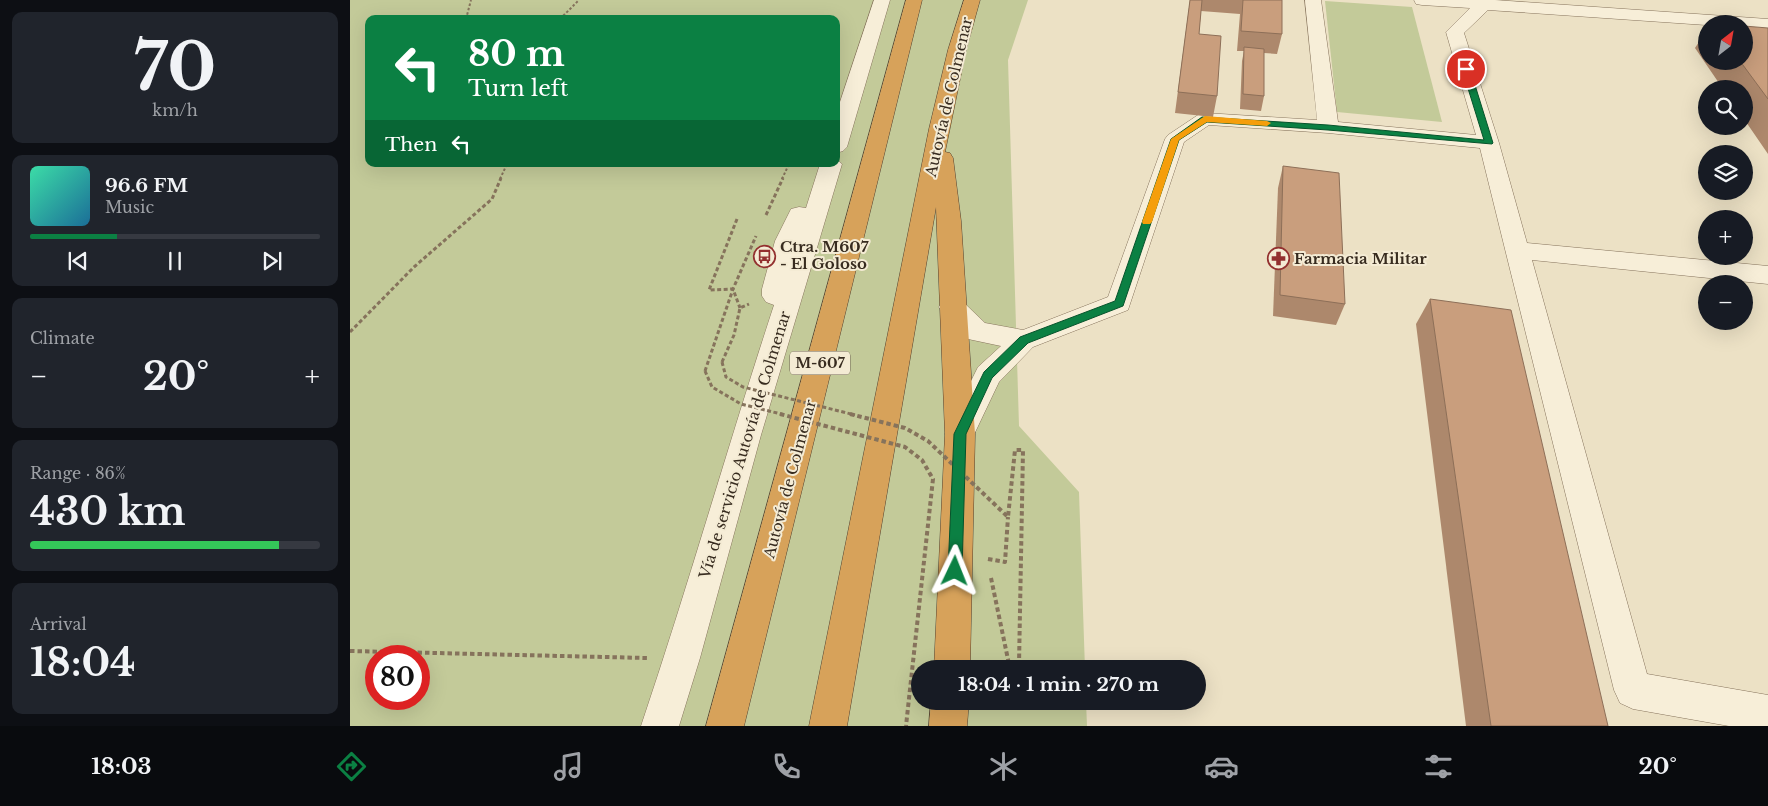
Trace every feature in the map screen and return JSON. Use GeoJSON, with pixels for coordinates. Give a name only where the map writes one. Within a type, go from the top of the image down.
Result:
{"type":"FeatureCollection","features":[{"type":"Feature","properties":{"kind":"highway","name":"Autovía de Colmenar"},"geometry":{"type":"LineString","coordinates":[[725,726],[914,0]]}},
{"type":"Feature","properties":{"kind":"highway","name":"Autovía de Colmenar"},"geometry":{"type":"LineString","coordinates":[[828,726],[939,129],[956,50],[972,0]]}},
{"type":"Feature","properties":{"kind":"highway"},"geometry":{"type":"LineString","coordinates":[[939,129],[949,221],[960,434],[952,660]]}},
{"type":"Feature","properties":{"kind":"highway"},"geometry":{"type":"LineString","coordinates":[[948,726],[949,710]]}},
{"type":"Feature","properties":{"kind":"street"},"geometry":{"type":"LineString","coordinates":[[840,135],[882,0]]}},
{"type":"Feature","properties":{"kind":"street"},"geometry":{"type":"LineString","coordinates":[[1313,0],[1328,127]]}},
{"type":"Feature","properties":{"kind":"street"},"geometry":{"type":"LineString","coordinates":[[1422,0],[1768,24]]}},
{"type":"Feature","properties":{"kind":"street"},"geometry":{"type":"LineString","coordinates":[[1484,4],[1455,32],[1489,143],[1633,690],[1768,714]]}},
{"type":"Feature","properties":{"kind":"street"},"geometry":{"type":"LineString","coordinates":[[960,434],[988,375],[1024,340],[1119,303],[1175,139],[1205,119],[1328,127],[1489,143]]}},
{"type":"Feature","properties":{"kind":"street","name":"Vía de servicio Autovía de Colmenar"},"geometry":{"type":"LineString","coordinates":[[660,726],[682,658],[746,435],[779,305],[828,175]]}},
{"type":"Feature","properties":{"kind":"street"},"geometry":{"type":"LineString","coordinates":[[1516,250],[1768,275]]}},
{"type":"Feature","properties":{"kind":"street"},"geometry":{"type":"LineString","coordinates":[[952,306],[977,332],[1024,340]]}},
{"type":"Feature","properties":{"kind":"path"},"geometry":{"type":"LineString","coordinates":[[467,15],[471,0]]}},
{"type":"Feature","properties":{"kind":"path"},"geometry":{"type":"LineString","coordinates":[[564,15],[579,0]]}},
{"type":"Feature","properties":{"kind":"path"},"geometry":{"type":"LineString","coordinates":[[350,332],[414,268],[492,199],[507,167]]}},
{"type":"Feature","properties":{"kind":"path"},"geometry":{"type":"LineString","coordinates":[[765,217],[788,167]]}},
{"type":"Feature","properties":{"kind":"path"},"geometry":{"type":"LineString","coordinates":[[733,289],[709,290],[737,218]]}},
{"type":"Feature","properties":{"kind":"path"},"geometry":{"type":"LineString","coordinates":[[757,235],[733,289],[705,371],[712,387],[741,404],[905,447],[922,460],[933,479],[906,726]]}},
{"type":"Feature","properties":{"kind":"path"},"geometry":{"type":"LineString","coordinates":[[733,289],[740,308],[734,335],[722,362],[726,377],[743,387],[905,428],[928,441],[1008,516]]}},
{"type":"Feature","properties":{"kind":"path"},"geometry":{"type":"LineString","coordinates":[[740,308],[779,305]]}},
{"type":"Feature","properties":{"kind":"path"},"geometry":{"type":"LineString","coordinates":[[988,559],[1005,562],[1015,450],[1023,450],[1019,660]]}},
{"type":"Feature","properties":{"kind":"path"},"geometry":{"type":"LineString","coordinates":[[986,490],[987,500]]}},
{"type":"Feature","properties":{"kind":"path"},"geometry":{"type":"LineString","coordinates":[[987,549],[1009,660]]}},
{"type":"Feature","properties":{"kind":"path"},"geometry":{"type":"LineString","coordinates":[[350,651],[682,658]]}},
{"type":"Feature","properties":{"kind":"green space"},"geometry":{"type":"Polygon","coordinates":[[[350,0],[1028,0],[1008,60],[1019,426],[1079,492],[1085,660],[911,660],[911,710],[1086,710],[1087,726],[350,726],[350,0]]]}},
{"type":"Feature","properties":{"kind":"green space"},"geometry":{"type":"Polygon","coordinates":[[[1325,1],[1412,7],[1442,122],[1337,112],[1325,1]]]}},
{"type":"Feature","properties":{"kind":"building"},"geometry":{"type":"Polygon","coordinates":[[[1190,0],[1202,0],[1199,34],[1221,36],[1217,96],[1178,92],[1190,0]]]}},
{"type":"Feature","properties":{"kind":"building"},"geometry":{"type":"Polygon","coordinates":[[[1243,0],[1282,0],[1282,34],[1241,31],[1243,0]]]}},
{"type":"Feature","properties":{"kind":"building"},"geometry":{"type":"Polygon","coordinates":[[[1753,27],[1768,28],[1768,99],[1747,70],[1753,70],[1753,27]]]}},
{"type":"Feature","properties":{"kind":"building"},"geometry":{"type":"Polygon","coordinates":[[[1244,47],[1264,49],[1264,96],[1243,94],[1244,47]]]}},
{"type":"Feature","properties":{"kind":"building"},"geometry":{"type":"Polygon","coordinates":[[[1283,166],[1339,173],[1345,304],[1280,295],[1283,166]]]}},
{"type":"Feature","properties":{"kind":"building"},"geometry":{"type":"Polygon","coordinates":[[[1430,299],[1511,310],[1608,726],[1491,726],[1430,299]]]}},
{"type":"Feature","properties":{"kind":"slow traffic"},"geometry":{"type":"LineString","coordinates":[[1147,222],[1175,139],[1205,119],[1267,123]]}},
{"type":"Feature","properties":{"kind":"place","name":"Ctra. M607 - El Goloso"},"geometry":{"type":"Point","coordinates":[764,256]}},
{"type":"Feature","properties":{"kind":"place","name":"Farmacia Militar"},"geometry":{"type":"Point","coordinates":[1278,259]}},
{"type":"Feature","properties":{"kind":"route"},"geometry":{"type":"LineString","coordinates":[[955,571],[960,434],[988,375],[1024,340],[1119,303],[1175,139],[1205,119],[1328,127],[1489,143],[1466,69]]}}]}
